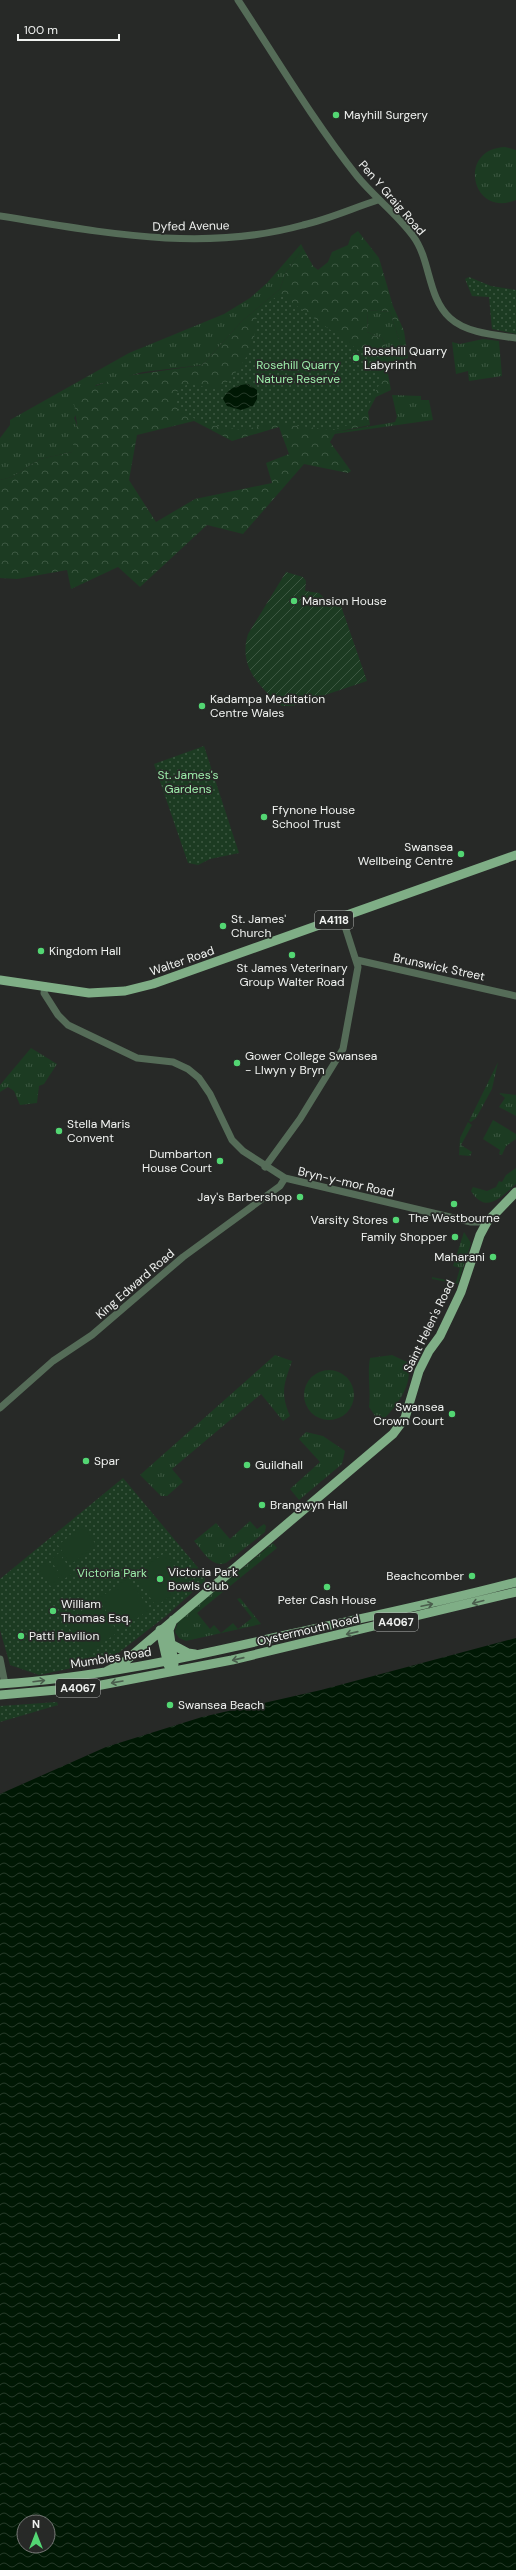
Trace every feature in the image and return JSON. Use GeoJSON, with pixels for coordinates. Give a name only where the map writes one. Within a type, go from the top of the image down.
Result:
{"type":"FeatureCollection","features":[{"type":"Feature","properties":{"kind":"main road","name":"Walter Road"},"geometry":{"type":"LineString","coordinates":[[0,980],[32,983],[94,993],[125,991],[153,984],[516,855]]}},
{"type":"Feature","properties":{"kind":"main road","name":"Saint Helen's Road"},"geometry":{"type":"LineString","coordinates":[[107,1672],[123,1663],[175,1617],[393,1434],[405,1418],[419,1371],[429,1351],[440,1336],[460,1292],[480,1235],[487,1222],[516,1192]]}},
{"type":"Feature","properties":{"kind":"main road","name":"Oystermouth Road"},"geometry":{"type":"LineString","coordinates":[[225,1650],[439,1603],[516,1582]]}},
{"type":"Feature","properties":{"kind":"main road","name":"Oystermouth Road"},"geometry":{"type":"LineString","coordinates":[[197,1666],[323,1640],[516,1592]]}},
{"type":"Feature","properties":{"kind":"main road"},"geometry":{"type":"LineString","coordinates":[[156,1675],[170,1662],[171,1644],[169,1630],[175,1617]]}},
{"type":"Feature","properties":{"kind":"main road"},"geometry":{"type":"LineString","coordinates":[[160,1630],[170,1662]]}},
{"type":"Feature","properties":{"kind":"main road"},"geometry":{"type":"LineString","coordinates":[[171,1644],[188,1653],[201,1654]]}},
{"type":"Feature","properties":{"kind":"main road","name":"Mumbles Road"},"geometry":{"type":"LineString","coordinates":[[3,1684],[107,1672],[170,1662],[201,1654],[225,1650]]}},
{"type":"Feature","properties":{"kind":"main road"},"geometry":{"type":"LineString","coordinates":[[170,1662],[197,1666]]}},
{"type":"Feature","properties":{"kind":"main road","name":"Mumbles Road"},"geometry":{"type":"LineString","coordinates":[[0,1695],[91,1687],[197,1666]]}},
{"type":"Feature","properties":{"kind":"street","name":"Pen Y Graig Road"},"geometry":{"type":"LineString","coordinates":[[238,0],[357,176],[413,236],[423,256],[438,302],[450,318],[477,332],[516,338]]}},
{"type":"Feature","properties":{"kind":"street","name":"Dyfed Avenue"},"geometry":{"type":"LineString","coordinates":[[0,216],[132,237],[205,239],[258,234],[303,225],[378,200]]}},
{"type":"Feature","properties":{"kind":"street"},"geometry":{"type":"LineString","coordinates":[[265,1166],[300,1119],[341,1056],[358,967],[342,917]]}},
{"type":"Feature","properties":{"kind":"street","name":"Brunswick Street"},"geometry":{"type":"LineString","coordinates":[[357,960],[516,996]]}},
{"type":"Feature","properties":{"kind":"street","name":"Bryn-y-mor Road"},"geometry":{"type":"LineString","coordinates":[[45,986],[44,994],[58,1015],[68,1025],[137,1058],[173,1062],[198,1078],[213,1100],[232,1140],[265,1166],[285,1178],[471,1222],[487,1222]]}},
{"type":"Feature","properties":{"kind":"street","name":"King Edward Road"},"geometry":{"type":"LineString","coordinates":[[0,1408],[53,1361],[92,1335],[172,1266],[280,1186],[285,1178]]}},
{"type":"Feature","properties":{"kind":"street"},"geometry":{"type":"LineString","coordinates":[[0,1659],[3,1684]]}},
{"type":"Feature","properties":{"kind":"green space"},"geometry":{"type":"Polygon","coordinates":[[[505,147],[516,150],[516,200],[501,203],[489,200],[480,192],[476,181],[475,170],[480,159],[490,151],[505,147]]]}},
{"type":"Feature","properties":{"kind":"green space"},"geometry":{"type":"Polygon","coordinates":[[[358,231],[379,258],[393,306],[404,331],[408,358],[386,363],[391,390],[376,397],[368,412],[370,425],[336,432],[330,442],[351,471],[348,473],[304,464],[243,534],[207,525],[140,587],[118,567],[71,589],[67,570],[17,579],[0,578],[0,480],[12,477],[40,459],[72,452],[77,424],[74,403],[83,391],[119,377],[202,365],[242,321],[280,289],[286,272],[303,248],[313,266],[318,270],[328,262],[332,252],[348,245],[351,236],[358,231]],[[368,310],[367,332],[382,338],[388,351],[404,355],[390,312],[368,310]],[[194,421],[137,435],[129,480],[156,522],[195,499],[272,483],[266,463],[289,454],[279,427],[232,441],[194,421]]]}},
{"type":"Feature","properties":{"kind":"green space"},"geometry":{"type":"Polygon","coordinates":[[[301,244],[303,248],[286,272],[280,289],[242,321],[202,365],[143,372],[96,385],[74,418],[77,430],[72,452],[40,459],[12,477],[0,480],[0,438],[10,425],[10,420],[129,353],[224,314],[250,298],[267,283],[301,244]]]}},
{"type":"Feature","properties":{"kind":"green space"},"geometry":{"type":"Polygon","coordinates":[[[469,277],[491,286],[516,290],[516,334],[492,329],[489,297],[472,296],[465,279],[469,277]]]}},
{"type":"Feature","properties":{"kind":"green space","name":"Rosehill Quarry Nature Reserve"},"geometry":{"type":"Polygon","coordinates":[[[280,294],[371,359],[382,379],[364,414],[354,423],[333,430],[274,423],[242,430],[205,424],[178,410],[175,394],[185,385],[193,384],[213,389],[219,388],[230,379],[242,364],[252,345],[255,333],[257,311],[280,294]]]}},
{"type":"Feature","properties":{"kind":"green space"},"geometry":{"type":"Polygon","coordinates":[[[368,310],[390,312],[404,355],[388,351],[382,338],[367,332],[368,310]]]}},
{"type":"Feature","properties":{"kind":"green space"},"geometry":{"type":"Polygon","coordinates":[[[483,339],[499,341],[502,376],[469,381],[468,371],[456,374],[452,342],[460,344],[483,339]]]}},
{"type":"Feature","properties":{"kind":"green space"},"geometry":{"type":"Polygon","coordinates":[[[392,395],[421,396],[421,400],[429,400],[433,420],[334,434],[336,432],[395,422],[397,417],[392,395]]]}},
{"type":"Feature","properties":{"kind":"green space"},"geometry":{"type":"Polygon","coordinates":[[[286,572],[303,577],[306,581],[305,591],[319,593],[327,601],[340,603],[367,681],[292,706],[282,706],[258,683],[248,666],[246,646],[248,634],[286,572]]]}},
{"type":"Feature","properties":{"kind":"green space","name":"St. James's Gardens"},"geometry":{"type":"Polygon","coordinates":[[[204,746],[239,853],[210,859],[198,865],[188,863],[154,764],[204,746]]]}},
{"type":"Feature","properties":{"kind":"green space"},"geometry":{"type":"Polygon","coordinates":[[[31,1048],[57,1064],[44,1084],[39,1086],[37,1103],[20,1105],[14,1091],[8,1087],[0,1092],[0,1085],[31,1048]]]}},
{"type":"Feature","properties":{"kind":"green space"},"geometry":{"type":"Polygon","coordinates":[[[498,1062],[492,1089],[476,1118],[471,1122],[469,1121],[498,1062]]]}},
{"type":"Feature","properties":{"kind":"green space"},"geometry":{"type":"Polygon","coordinates":[[[499,1093],[516,1095],[516,1116],[499,1107],[505,1098],[499,1093]]]}},
{"type":"Feature","properties":{"kind":"green space"},"geometry":{"type":"Polygon","coordinates":[[[493,1120],[516,1134],[516,1139],[506,1146],[502,1155],[499,1154],[500,1150],[483,1139],[493,1120]]]}},
{"type":"Feature","properties":{"kind":"green space"},"geometry":{"type":"Polygon","coordinates":[[[468,1122],[472,1125],[461,1145],[472,1152],[470,1156],[459,1155],[460,1138],[468,1122]]]}},
{"type":"Feature","properties":{"kind":"green space"},"geometry":{"type":"Polygon","coordinates":[[[516,1168],[516,1184],[494,1201],[488,1203],[482,1202],[471,1191],[473,1187],[487,1191],[496,1187],[499,1181],[502,1182],[506,1175],[516,1168]]]}},
{"type":"Feature","properties":{"kind":"green space"},"geometry":{"type":"Polygon","coordinates":[[[464,1232],[471,1243],[458,1284],[432,1279],[432,1277],[456,1282],[460,1268],[453,1266],[464,1232]]]}},
{"type":"Feature","properties":{"kind":"green space"},"geometry":{"type":"Polygon","coordinates":[[[275,1355],[292,1361],[284,1388],[285,1401],[290,1416],[283,1421],[261,1394],[172,1469],[183,1482],[167,1496],[161,1496],[140,1475],[275,1355]]]}},
{"type":"Feature","properties":{"kind":"green space"},"geometry":{"type":"Polygon","coordinates":[[[392,1355],[407,1362],[409,1371],[408,1379],[402,1396],[380,1423],[369,1407],[370,1358],[392,1355]]]}},
{"type":"Feature","properties":{"kind":"green space"},"geometry":{"type":"Polygon","coordinates":[[[329,1370],[338,1372],[347,1377],[352,1386],[354,1395],[352,1404],[347,1413],[338,1418],[329,1420],[320,1418],[311,1413],[306,1404],[304,1395],[306,1386],[311,1377],[320,1372],[329,1370]]]}},
{"type":"Feature","properties":{"kind":"green space"},"geometry":{"type":"Polygon","coordinates":[[[306,1432],[323,1436],[345,1451],[342,1464],[299,1500],[290,1489],[320,1462],[299,1439],[306,1432]]]}},
{"type":"Feature","properties":{"kind":"green space","name":"Victoria Park"},"geometry":{"type":"Polygon","coordinates":[[[123,1478],[205,1576],[205,1581],[166,1616],[117,1654],[100,1662],[39,1675],[10,1665],[0,1630],[0,1579],[123,1478]]]}},
{"type":"Feature","properties":{"kind":"green space"},"geometry":{"type":"Polygon","coordinates":[[[250,1521],[257,1529],[264,1524],[266,1526],[265,1532],[226,1563],[221,1564],[212,1561],[204,1554],[194,1541],[216,1523],[230,1539],[250,1521]]]}},
{"type":"Feature","properties":{"kind":"green space"},"geometry":{"type":"Polygon","coordinates":[[[83,1526],[97,1546],[71,1564],[58,1545],[83,1526]]]}},
{"type":"Feature","properties":{"kind":"green space"},"geometry":{"type":"Polygon","coordinates":[[[273,1543],[277,1548],[229,1587],[226,1582],[273,1543]]]}},
{"type":"Feature","properties":{"kind":"green space"},"geometry":{"type":"Polygon","coordinates":[[[59,1553],[73,1573],[64,1579],[50,1560],[59,1553]]]}},
{"type":"Feature","properties":{"kind":"green space","name":"Victoria Park Bowls Club"},"geometry":{"type":"Polygon","coordinates":[[[165,1553],[187,1585],[156,1606],[134,1574],[165,1553]]]}},
{"type":"Feature","properties":{"kind":"green space"},"geometry":{"type":"Polygon","coordinates":[[[48,1561],[61,1581],[52,1588],[38,1568],[48,1561]]]}},
{"type":"Feature","properties":{"kind":"green space","name":"Victoria Park Bowls Club"},"geometry":{"type":"Polygon","coordinates":[[[128,1578],[150,1609],[120,1631],[98,1599],[128,1578]]]}},
{"type":"Feature","properties":{"kind":"green space"},"geometry":{"type":"Polygon","coordinates":[[[220,1587],[224,1591],[197,1613],[210,1629],[214,1625],[221,1633],[233,1623],[238,1629],[252,1618],[237,1599],[240,1598],[261,1624],[186,1641],[179,1638],[175,1632],[178,1621],[220,1587]]]}},
{"type":"Feature","properties":{"kind":"green space"},"geometry":{"type":"Polygon","coordinates":[[[96,1601],[118,1632],[87,1654],[65,1622],[96,1601]]]}},
{"type":"Feature","properties":{"kind":"green space"},"geometry":{"type":"Polygon","coordinates":[[[57,1702],[58,1705],[0,1722],[0,1706],[57,1702]]]}},
{"type":"Feature","properties":{"kind":"water"},"geometry":{"type":"Polygon","coordinates":[[[248,384],[257,390],[257,399],[253,406],[241,410],[227,406],[223,399],[227,392],[237,386],[248,384]]]}},
{"type":"Feature","properties":{"kind":"water"},"geometry":{"type":"Polygon","coordinates":[[[516,1638],[516,2570],[0,2570],[0,1794],[106,1747],[202,1717],[321,1690],[516,1638]]]}},
{"type":"Feature","properties":{"kind":"place","name":"Mayhill Surgery"},"geometry":{"type":"Point","coordinates":[336,115]}},
{"type":"Feature","properties":{"kind":"place","name":"Rosehill Quarry Labyrinth"},"geometry":{"type":"Point","coordinates":[356,358]}},
{"type":"Feature","properties":{"kind":"place","name":"Mansion House"},"geometry":{"type":"Point","coordinates":[294,601]}},
{"type":"Feature","properties":{"kind":"place","name":"Kadampa Meditation Centre Wales"},"geometry":{"type":"Point","coordinates":[202,706]}},
{"type":"Feature","properties":{"kind":"place","name":"Ffynone House School Trust"},"geometry":{"type":"Point","coordinates":[264,817]}},
{"type":"Feature","properties":{"kind":"place","name":"Swansea Wellbeing Centre"},"geometry":{"type":"Point","coordinates":[461,854]}},
{"type":"Feature","properties":{"kind":"place","name":"St. James' Church"},"geometry":{"type":"Point","coordinates":[223,926]}},
{"type":"Feature","properties":{"kind":"place","name":"Kingdom Hall"},"geometry":{"type":"Point","coordinates":[41,951]}},
{"type":"Feature","properties":{"kind":"place","name":"St James Veterinary Group Walter Road"},"geometry":{"type":"Point","coordinates":[292,955]}},
{"type":"Feature","properties":{"kind":"place","name":"Gower College Swansea - Llwyn y Bryn"},"geometry":{"type":"Point","coordinates":[237,1063]}},
{"type":"Feature","properties":{"kind":"place","name":"Stella Maris Convent"},"geometry":{"type":"Point","coordinates":[59,1131]}},
{"type":"Feature","properties":{"kind":"place","name":"Dumbarton House Court"},"geometry":{"type":"Point","coordinates":[220,1161]}},
{"type":"Feature","properties":{"kind":"place","name":"Jay's Barbershop"},"geometry":{"type":"Point","coordinates":[300,1197]}},
{"type":"Feature","properties":{"kind":"place","name":"The Westbourne"},"geometry":{"type":"Point","coordinates":[454,1204]}},
{"type":"Feature","properties":{"kind":"place","name":"Varsity Stores"},"geometry":{"type":"Point","coordinates":[396,1220]}},
{"type":"Feature","properties":{"kind":"place","name":"Family Shopper"},"geometry":{"type":"Point","coordinates":[455,1237]}},
{"type":"Feature","properties":{"kind":"place","name":"Maharani"},"geometry":{"type":"Point","coordinates":[493,1257]}},
{"type":"Feature","properties":{"kind":"place","name":"Swansea Crown Court"},"geometry":{"type":"Point","coordinates":[452,1414]}},
{"type":"Feature","properties":{"kind":"place","name":"Spar"},"geometry":{"type":"Point","coordinates":[86,1461]}},
{"type":"Feature","properties":{"kind":"place","name":"Guildhall"},"geometry":{"type":"Point","coordinates":[247,1465]}},
{"type":"Feature","properties":{"kind":"place","name":"Brangwyn Hall"},"geometry":{"type":"Point","coordinates":[262,1505]}},
{"type":"Feature","properties":{"kind":"place","name":"Beachcomber"},"geometry":{"type":"Point","coordinates":[472,1576]}},
{"type":"Feature","properties":{"kind":"place","name":"Victoria Park Bowls Club"},"geometry":{"type":"Point","coordinates":[160,1579]}},
{"type":"Feature","properties":{"kind":"place","name":"Peter Cash House"},"geometry":{"type":"Point","coordinates":[327,1587]}},
{"type":"Feature","properties":{"kind":"place","name":"William Thomas Esq."},"geometry":{"type":"Point","coordinates":[53,1611]}},
{"type":"Feature","properties":{"kind":"place","name":"Patti Pavilion"},"geometry":{"type":"Point","coordinates":[21,1636]}},
{"type":"Feature","properties":{"kind":"place","name":"Swansea Beach"},"geometry":{"type":"Point","coordinates":[170,1705]}}]}
